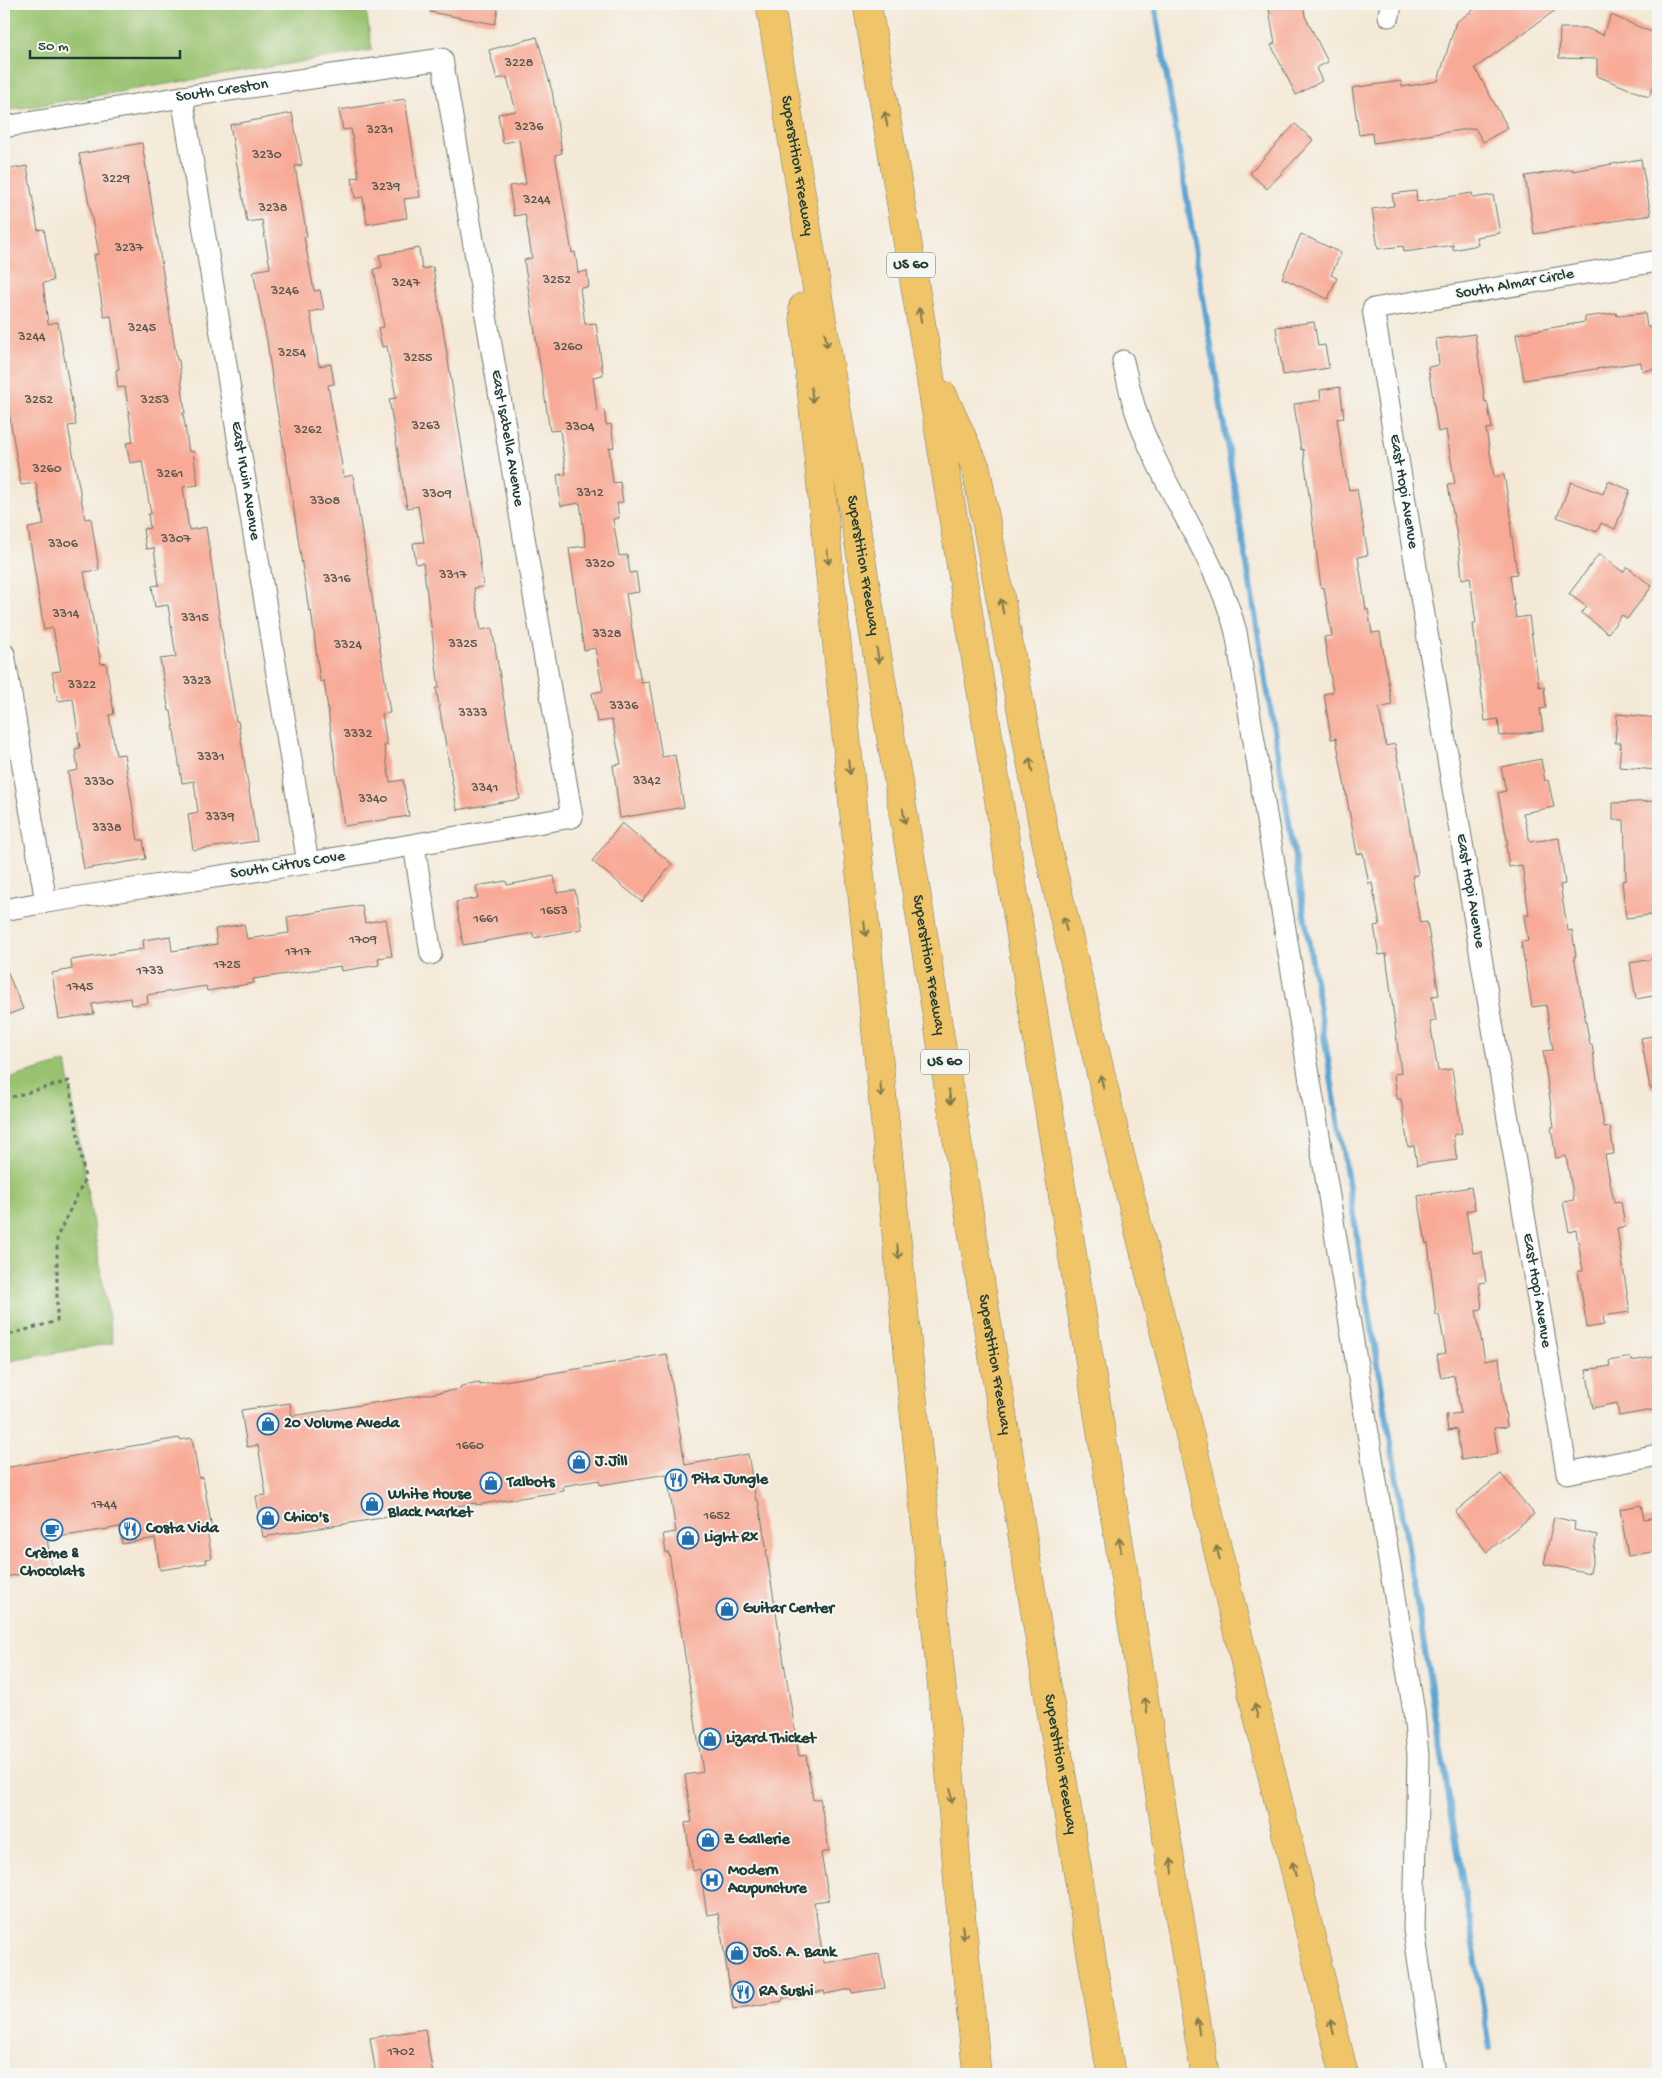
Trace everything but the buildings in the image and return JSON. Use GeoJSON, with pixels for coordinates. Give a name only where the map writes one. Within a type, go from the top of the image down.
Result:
{"type":"FeatureCollection","features":[{"type":"Feature","properties":{"kind":"highway","name":"Superstition Freeway"},"geometry":{"type":"LineString","coordinates":[[770,4],[1111,2074]]}},
{"type":"Feature","properties":{"kind":"highway","name":"US 60"},"geometry":{"type":"LineString","coordinates":[[867,4],[928,363],[1205,2074]]}},
{"type":"Feature","properties":{"kind":"highway"},"geometry":{"type":"LineString","coordinates":[[778,50],[945,1718],[958,1883],[977,2074]]}},
{"type":"Feature","properties":{"kind":"highway"},"geometry":{"type":"LineString","coordinates":[[928,363],[976,468],[1045,837],[1114,1130],[1199,1472],[1344,2074]]}},
{"type":"Feature","properties":{"kind":"street","name":"South Creston"},"geometry":{"type":"LineString","coordinates":[[4,127],[182,97],[442,59]]}},
{"type":"Feature","properties":{"kind":"street","name":"East Isabella Avenue"},"geometry":{"type":"LineString","coordinates":[[442,59],[572,817]]}},
{"type":"Feature","properties":{"kind":"street","name":"East Irwin Avenue"},"geometry":{"type":"LineString","coordinates":[[182,97],[308,864]]}},
{"type":"Feature","properties":{"kind":"street","name":"South Almar Circle"},"geometry":{"type":"LineString","coordinates":[[1372,309],[1658,261]]}},
{"type":"Feature","properties":{"kind":"street","name":"East Hopi Avenue"},"geometry":{"type":"LineString","coordinates":[[1372,309],[1567,1473],[1658,1455]]}},
{"type":"Feature","properties":{"kind":"street"},"geometry":{"type":"LineString","coordinates":[[1123,361],[1145,438],[1218,581],[1230,607],[1236,632],[1414,1712],[1418,1756],[1414,1930],[1435,2074]]}},
{"type":"Feature","properties":{"kind":"street"},"geometry":{"type":"LineString","coordinates":[[4,654],[46,902]]}},
{"type":"Feature","properties":{"kind":"street","name":"South Citrus Cove"},"geometry":{"type":"LineString","coordinates":[[4,910],[46,902],[308,864],[572,817]]}},
{"type":"Feature","properties":{"kind":"street"},"geometry":{"type":"LineString","coordinates":[[414,845],[431,954]]}},
{"type":"Feature","properties":{"kind":"path"},"geometry":{"type":"LineString","coordinates":[[4,1099],[69,1081],[85,1179],[57,1237],[57,1322],[4,1336]]}},
{"type":"Feature","properties":{"kind":"green space"},"geometry":{"type":"Polygon","coordinates":[[[4,4],[365,4],[372,50],[4,111],[4,4]]]}},
{"type":"Feature","properties":{"kind":"green space"},"geometry":{"type":"Polygon","coordinates":[[[66,1062],[113,1343],[4,1362],[4,1080],[66,1062]]]}},
{"type":"Feature","properties":{"kind":"waterway"},"geometry":{"type":"LineString","coordinates":[[1155,4],[1490,2048]]}},
{"type":"Feature","properties":{"kind":"place","name":"20 Volume Aveda"},"geometry":{"type":"Point","coordinates":[268,1424]}},
{"type":"Feature","properties":{"kind":"place","name":"J.Jill"},"geometry":{"type":"Point","coordinates":[579,1462]}},
{"type":"Feature","properties":{"kind":"place","name":"Pita Jungle"},"geometry":{"type":"Point","coordinates":[676,1480]}},
{"type":"Feature","properties":{"kind":"place","name":"Talbots"},"geometry":{"type":"Point","coordinates":[491,1483]}},
{"type":"Feature","properties":{"kind":"place","name":"White House Black Market"},"geometry":{"type":"Point","coordinates":[372,1504]}},
{"type":"Feature","properties":{"kind":"place","name":"Chico's"},"geometry":{"type":"Point","coordinates":[268,1518]}},
{"type":"Feature","properties":{"kind":"place","name":"Costa Vida"},"geometry":{"type":"Point","coordinates":[130,1529]}},
{"type":"Feature","properties":{"kind":"place","name":"Crème & Chocolats"},"geometry":{"type":"Point","coordinates":[52,1530]}},
{"type":"Feature","properties":{"kind":"place","name":"Light Rx"},"geometry":{"type":"Point","coordinates":[688,1538]}},
{"type":"Feature","properties":{"kind":"place","name":"Guitar Center"},"geometry":{"type":"Point","coordinates":[727,1609]}},
{"type":"Feature","properties":{"kind":"place","name":"Lizard Thicket"},"geometry":{"type":"Point","coordinates":[710,1739]}},
{"type":"Feature","properties":{"kind":"place","name":"Z Gallerie"},"geometry":{"type":"Point","coordinates":[708,1840]}},
{"type":"Feature","properties":{"kind":"place","name":"Modern Acupuncture"},"geometry":{"type":"Point","coordinates":[712,1880]}},
{"type":"Feature","properties":{"kind":"place","name":"JoS. A. Bank"},"geometry":{"type":"Point","coordinates":[737,1953]}},
{"type":"Feature","properties":{"kind":"place","name":"RA Sushi"},"geometry":{"type":"Point","coordinates":[743,1992]}}]}
